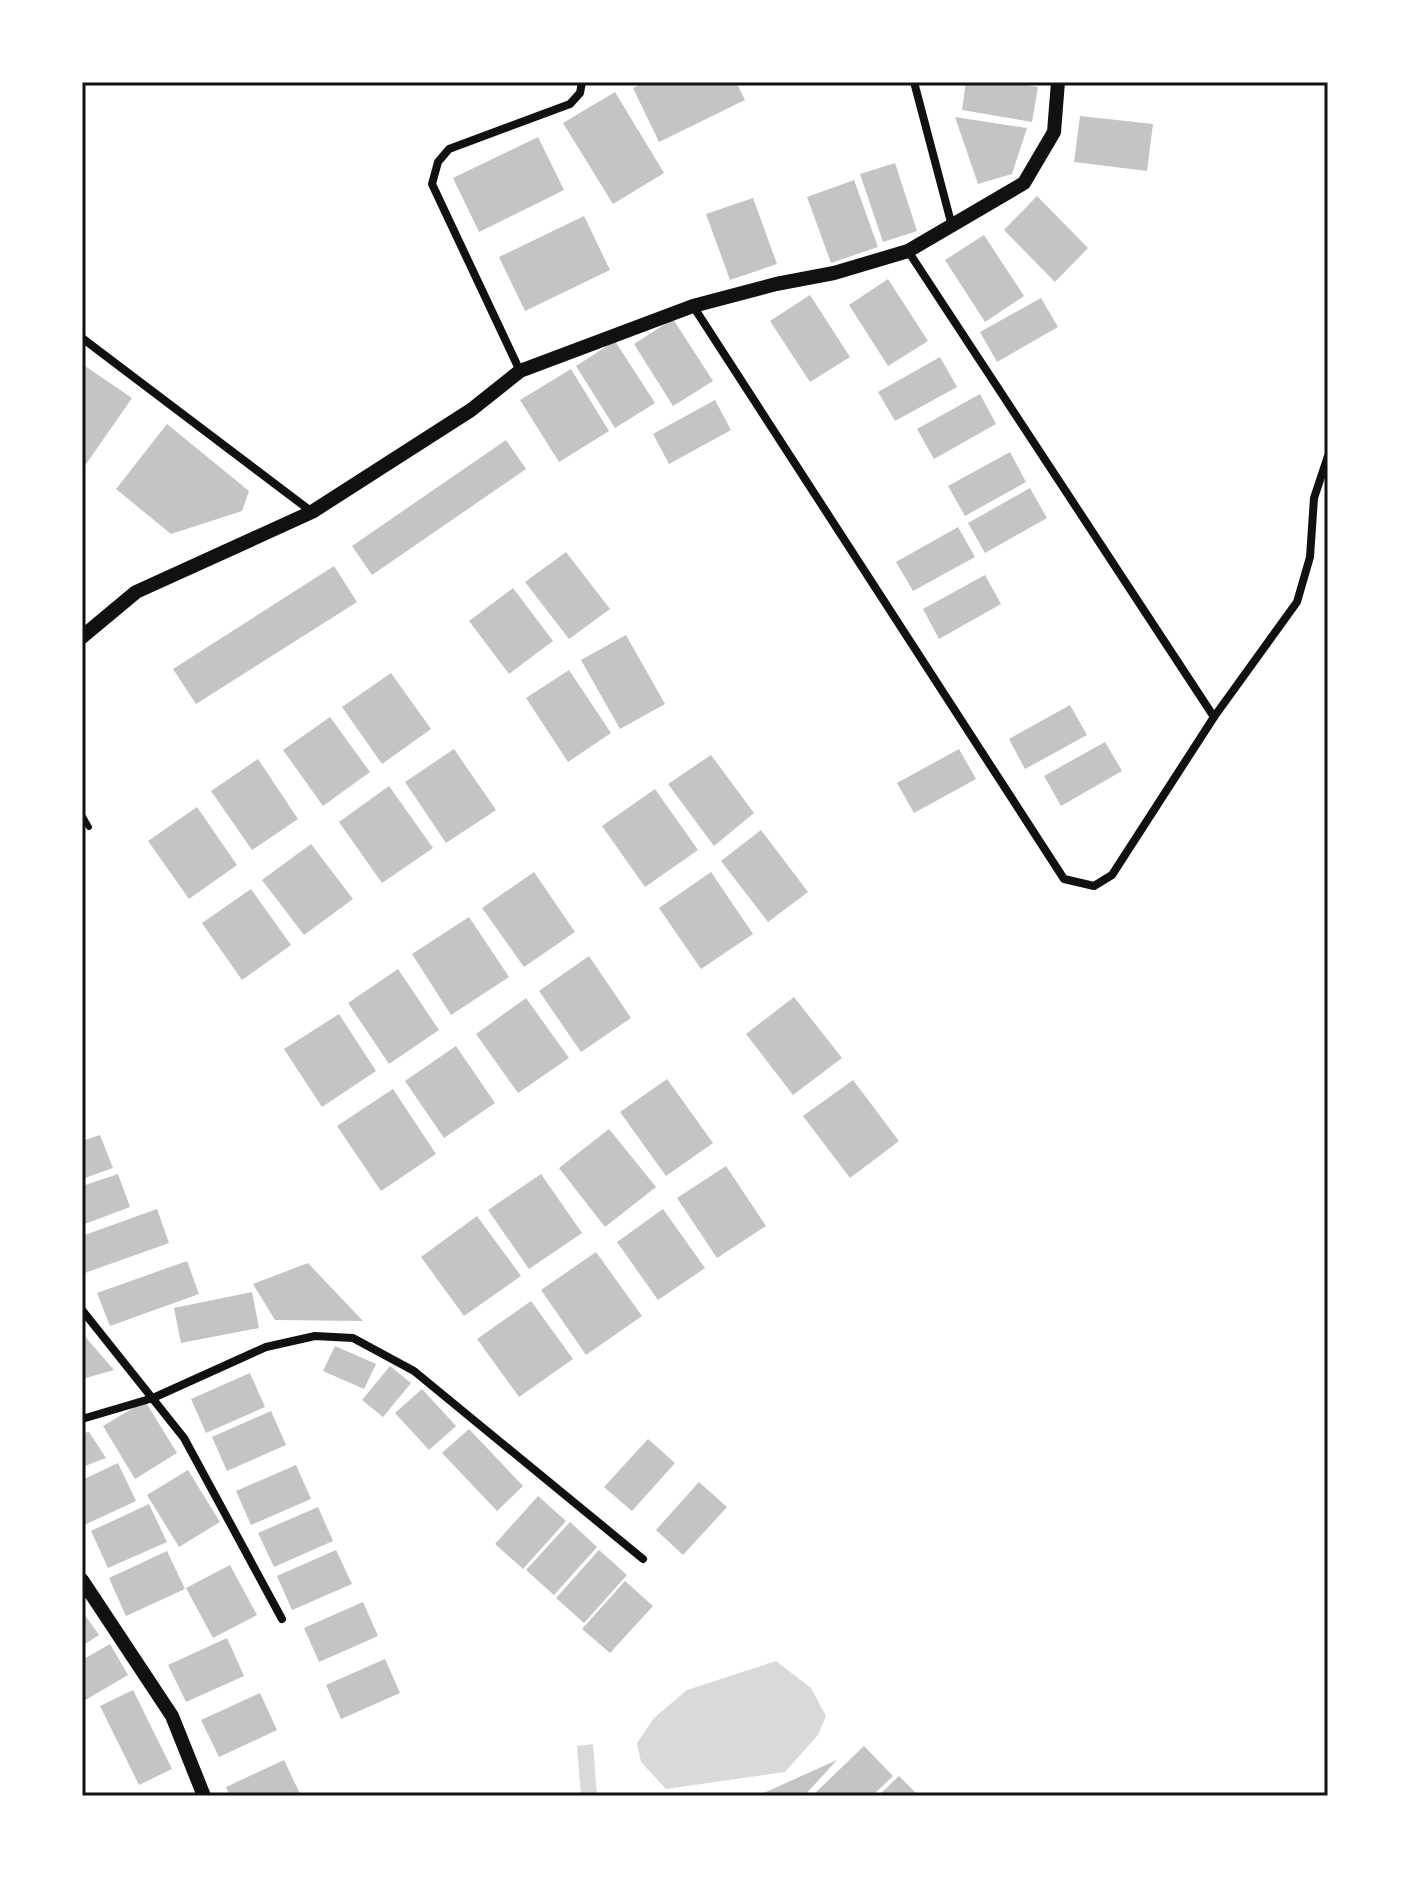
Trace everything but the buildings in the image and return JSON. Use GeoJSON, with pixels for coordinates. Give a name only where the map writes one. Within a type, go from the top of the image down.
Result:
{"type":"FeatureCollection","features":[{"type":"Feature","properties":{"kind":"street"},"geometry":{"type":"LineString","coordinates":[[520,371],[432,184],[438,162],[449,149],[570,104],[580,93],[582,82]]}},
{"type":"Feature","properties":{"kind":"street"},"geometry":{"type":"LineString","coordinates":[[914,82],[952,226]]}},
{"type":"Feature","properties":{"kind":"street"},"geometry":{"type":"LineString","coordinates":[[82,637],[136,592],[312,512],[471,410],[520,371],[693,306],[776,284],[834,273],[908,251],[952,226],[1024,183],[1054,132],[1058,82]]}},
{"type":"Feature","properties":{"kind":"street"},"geometry":{"type":"LineString","coordinates":[[908,251],[1214,717]]}},
{"type":"Feature","properties":{"kind":"street"},"geometry":{"type":"LineString","coordinates":[[693,306],[1064,879],[1094,886],[1112,875],[1214,717],[1297,602],[1310,557],[1314,498],[1328,456]]}},
{"type":"Feature","properties":{"kind":"street"},"geometry":{"type":"LineString","coordinates":[[82,338],[312,512]]}},
{"type":"Feature","properties":{"kind":"street"},"geometry":{"type":"LineString","coordinates":[[82,1310],[184,1438],[282,1619]]}},
{"type":"Feature","properties":{"kind":"street"},"geometry":{"type":"LineString","coordinates":[[82,1419],[153,1398],[266,1347],[315,1336],[353,1338],[414,1371],[643,1559]]}},
{"type":"Feature","properties":{"kind":"street"},"geometry":{"type":"LineString","coordinates":[[82,1580],[172,1716],[204,1796]]}},
{"type":"Feature","properties":{"kind":"lane"},"geometry":{"type":"LineString","coordinates":[[82,815],[89,827]]}},
{"type":"Feature","properties":{"kind":"shaded area"},"geometry":{"type":"Polygon","coordinates":[[[776,1661],[811,1688],[826,1716],[818,1735],[785,1772],[666,1789],[641,1762],[637,1743],[654,1718],[687,1690],[776,1661]]]}},
{"type":"Feature","properties":{"kind":"shaded area"},"geometry":{"type":"Polygon","coordinates":[[[593,1744],[597,1796],[581,1796],[577,1746],[593,1744]]]}}]}
